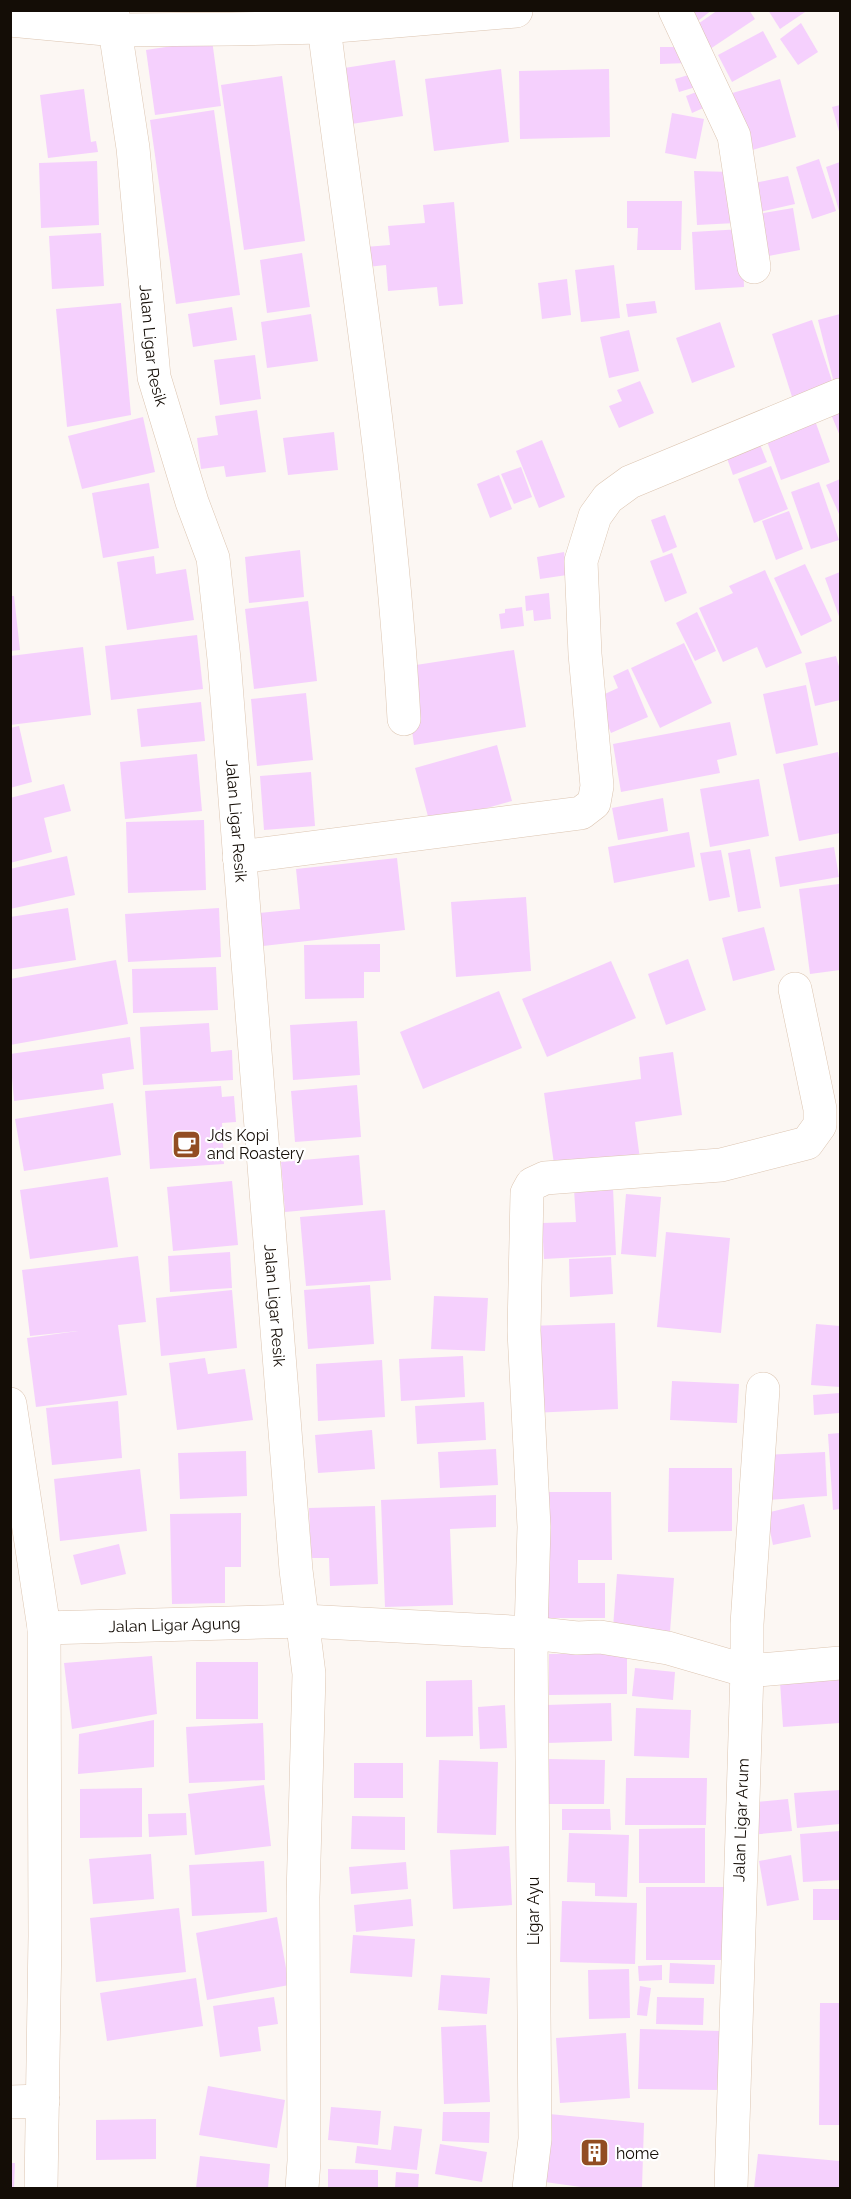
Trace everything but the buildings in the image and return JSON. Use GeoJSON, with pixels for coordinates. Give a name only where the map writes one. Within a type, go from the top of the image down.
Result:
{"type":"FeatureCollection","features":[{"type":"Feature","properties":{"kind":"street"},"geometry":{"type":"LineString","coordinates":[[675,10],[734,136],[754,267]]}},
{"type":"Feature","properties":{"kind":"street"},"geometry":{"type":"LineString","coordinates":[[10,20],[320,19],[516,12]]}},
{"type":"Feature","properties":{"kind":"street"},"geometry":{"type":"LineString","coordinates":[[320,19],[379,435],[398,630],[404,719]]}},
{"type":"Feature","properties":{"kind":"street","name":"Jalan Ligar Resik"},"geometry":{"type":"LineString","coordinates":[[114,20],[133,148],[154,376],[192,502],[213,558],[224,659],[296,1570],[309,1674],[303,1897],[303,2188]]}},
{"type":"Feature","properties":{"kind":"street"},"geometry":{"type":"LineString","coordinates":[[239,857],[581,813],[594,803],[597,786],[585,654],[581,561],[595,516],[608,498],[630,482],[840,395]]}},
{"type":"Feature","properties":{"kind":"street","name":"Ligar Ayu"},"geometry":{"type":"LineString","coordinates":[[529,2188],[535,2139],[531,1633],[534,1527],[524,1331],[527,1193],[532,1184],[545,1178],[721,1165],[807,1143],[820,1125],[820,1109],[795,989]]}},
{"type":"Feature","properties":{"kind":"street","name":"Jalan Ligar Arum"},"geometry":{"type":"LineString","coordinates":[[731,2188],[747,1624],[763,1389]]}},
{"type":"Feature","properties":{"kind":"street"},"geometry":{"type":"LineString","coordinates":[[10,1404],[44,1628],[45,1936],[41,2188]]}},
{"type":"Feature","properties":{"kind":"street","name":"Jalan Ligar Agung"},"geometry":{"type":"LineString","coordinates":[[44,1628],[304,1621],[531,1633]]}},
{"type":"Feature","properties":{"kind":"street"},"geometry":{"type":"LineString","coordinates":[[531,1633],[578,1638],[600,1637],[668,1648],[747,1671],[840,1663]]}},
{"type":"Feature","properties":{"kind":"street"},"geometry":{"type":"LineString","coordinates":[[10,2102],[43,2101]]}},
{"type":"Feature","properties":{"kind":"place","name":"Jds Kopi and Roastery"},"geometry":{"type":"Point","coordinates":[186,1144]}},
{"type":"Feature","properties":{"kind":"place","name":"home"},"geometry":{"type":"Point","coordinates":[595,2153]}}]}
